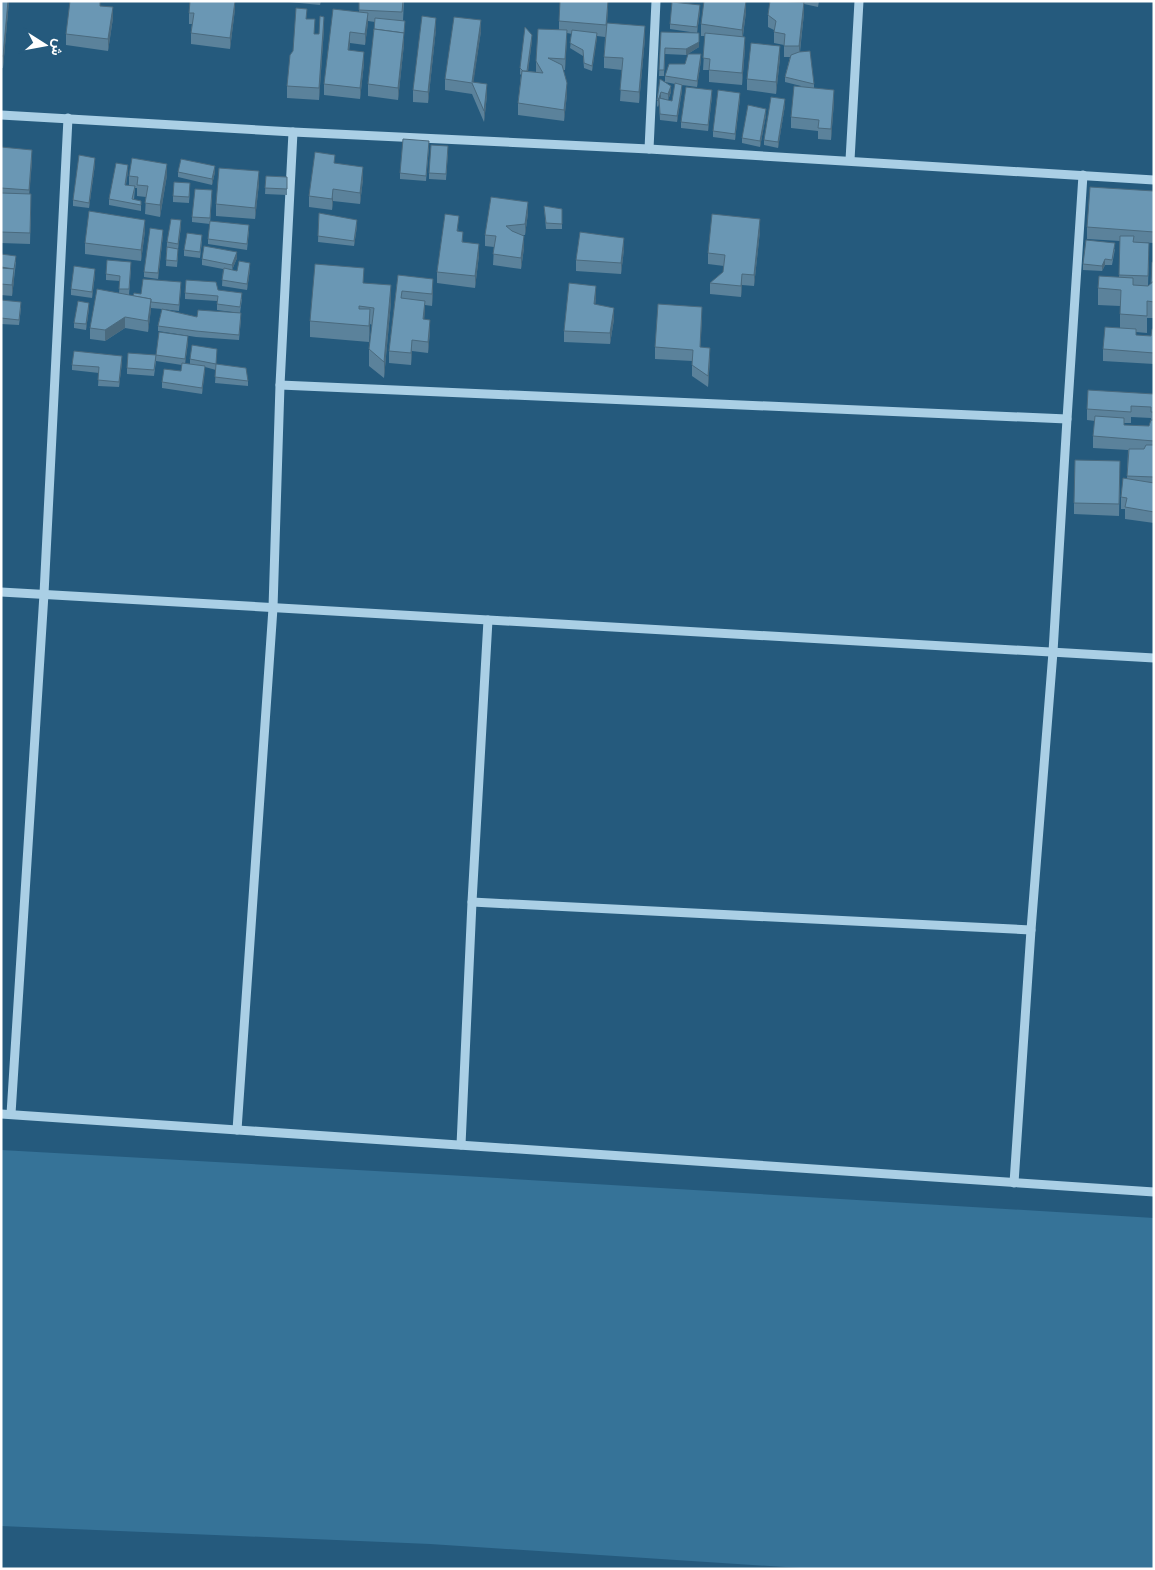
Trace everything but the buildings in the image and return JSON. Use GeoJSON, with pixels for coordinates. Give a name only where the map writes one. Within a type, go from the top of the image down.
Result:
{"type":"FeatureCollection","features":[{"type":"Feature","properties":{"kind":"street"},"geometry":{"type":"LineString","coordinates":[[649,149],[656,1]]}},
{"type":"Feature","properties":{"kind":"street"},"geometry":{"type":"LineString","coordinates":[[850,160],[859,1]]}},
{"type":"Feature","properties":{"kind":"street"},"geometry":{"type":"LineString","coordinates":[[1,115],[293,132],[850,160],[1154,180]]}},
{"type":"Feature","properties":{"kind":"street"},"geometry":{"type":"LineString","coordinates":[[11,1114],[44,594],[68,118]]}},
{"type":"Feature","properties":{"kind":"street"},"geometry":{"type":"LineString","coordinates":[[237,1130],[273,608],[280,385],[293,132]]}},
{"type":"Feature","properties":{"kind":"street"},"geometry":{"type":"LineString","coordinates":[[1014,1183],[1031,930],[1053,652],[1083,175]]}},
{"type":"Feature","properties":{"kind":"street"},"geometry":{"type":"LineString","coordinates":[[280,385],[1067,419]]}},
{"type":"Feature","properties":{"kind":"street"},"geometry":{"type":"LineString","coordinates":[[1,592],[1154,658]]}},
{"type":"Feature","properties":{"kind":"street"},"geometry":{"type":"LineString","coordinates":[[461,1145],[488,620]]}},
{"type":"Feature","properties":{"kind":"street"},"geometry":{"type":"LineString","coordinates":[[472,902],[1031,930]]}},
{"type":"Feature","properties":{"kind":"street"},"geometry":{"type":"LineString","coordinates":[[1,1114],[1154,1192]]}},
{"type":"Feature","properties":{"kind":"shaded area"},"geometry":{"type":"Polygon","coordinates":[[[1,1150],[1154,1218],[1154,1569],[816,1569],[430,1544],[1,1526],[1,1150]]]}}]}
